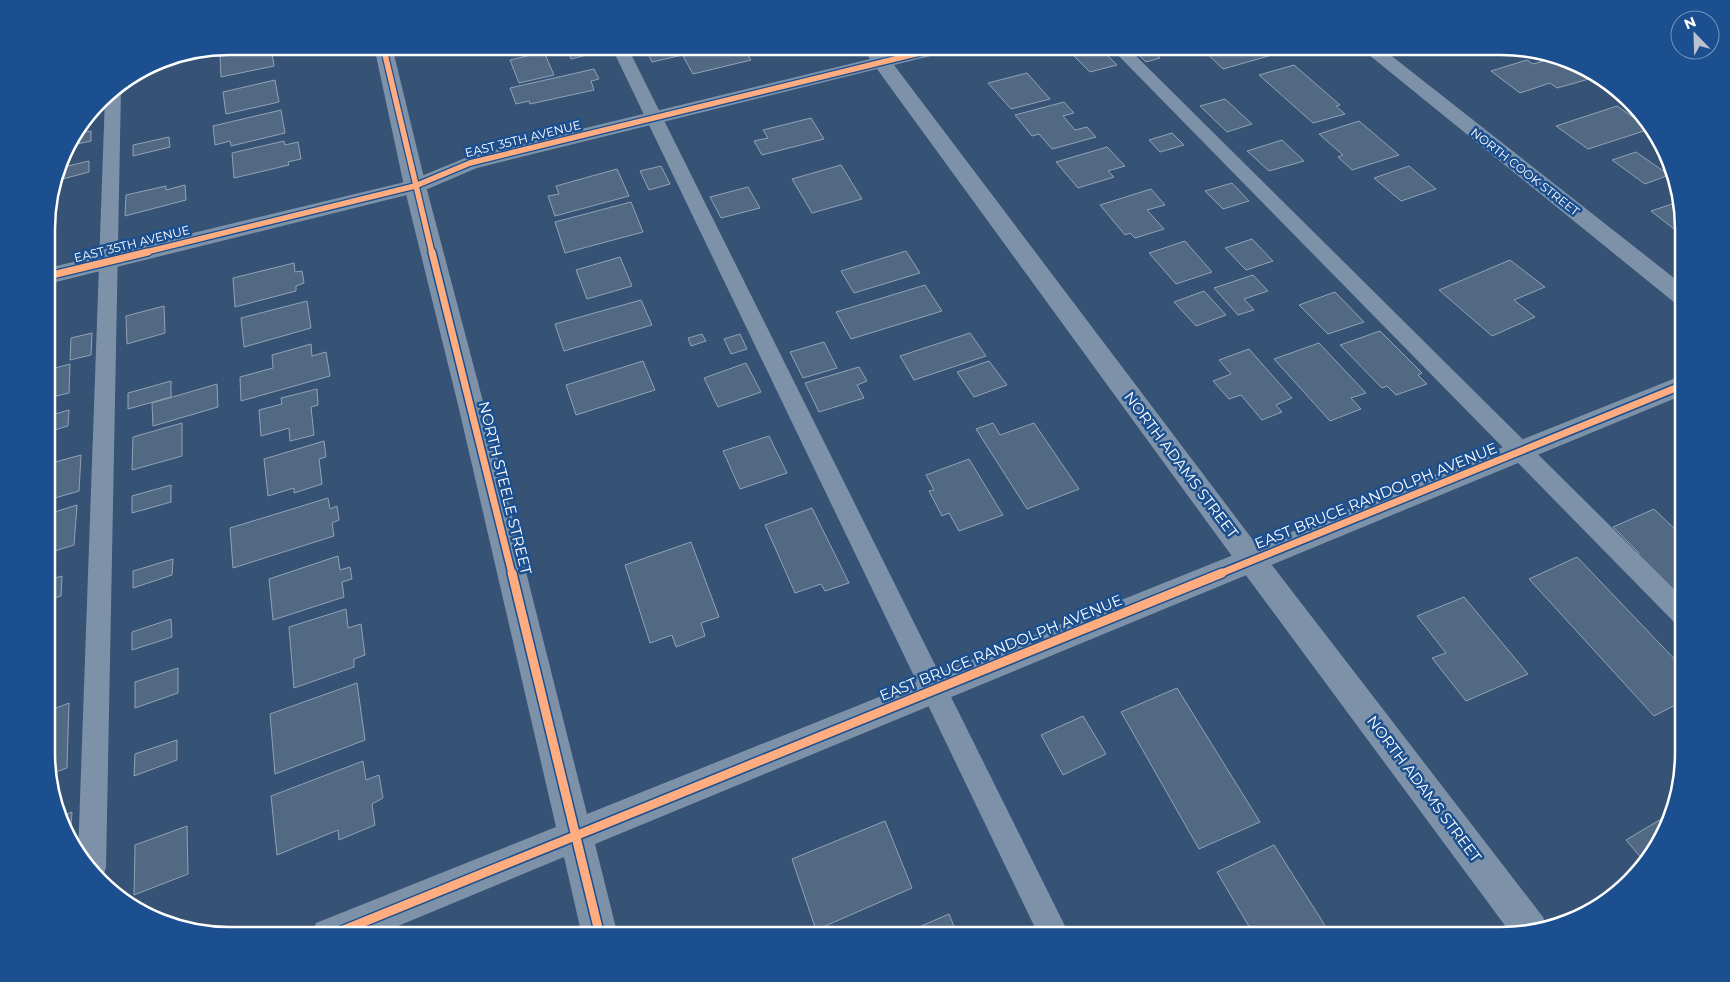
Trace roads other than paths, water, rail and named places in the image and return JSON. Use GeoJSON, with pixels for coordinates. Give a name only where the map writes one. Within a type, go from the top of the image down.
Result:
{"type":"FeatureCollection","features":[{"type":"Feature","properties":{"kind":"street","name":"NORTH STEELE STREET"},"geometry":{"type":"LineString","coordinates":[[385,55],[415,186],[472,409],[598,927]]}},
{"type":"Feature","properties":{"kind":"street","name":"EAST 35TH AVENUE"},"geometry":{"type":"LineString","coordinates":[[55,274],[415,186],[470,163],[654,118],[873,55]]}},
{"type":"Feature","properties":{"kind":"street","name":"NORTH ADAMS STREET"},"geometry":{"type":"LineString","coordinates":[[877,55],[1252,561],[1526,925]]}},
{"type":"Feature","properties":{"kind":"street","name":"NORTH COOK STREET"},"geometry":{"type":"LineString","coordinates":[[1378,55],[1675,291]]}},
{"type":"Feature","properties":{"kind":"street","name":"EAST BRUCE RANDOLPH AVENUE"},"geometry":{"type":"LineString","coordinates":[[351,927],[1675,388]]}},
{"type":"Feature","properties":{"kind":"lane"},"geometry":{"type":"LineString","coordinates":[[623,55],[1051,927]]}},
{"type":"Feature","properties":{"kind":"lane"},"geometry":{"type":"LineString","coordinates":[[1126,55],[1675,606]]}},
{"type":"Feature","properties":{"kind":"lane"},"geometry":{"type":"LineString","coordinates":[[92,860],[113,99]]}}]}
